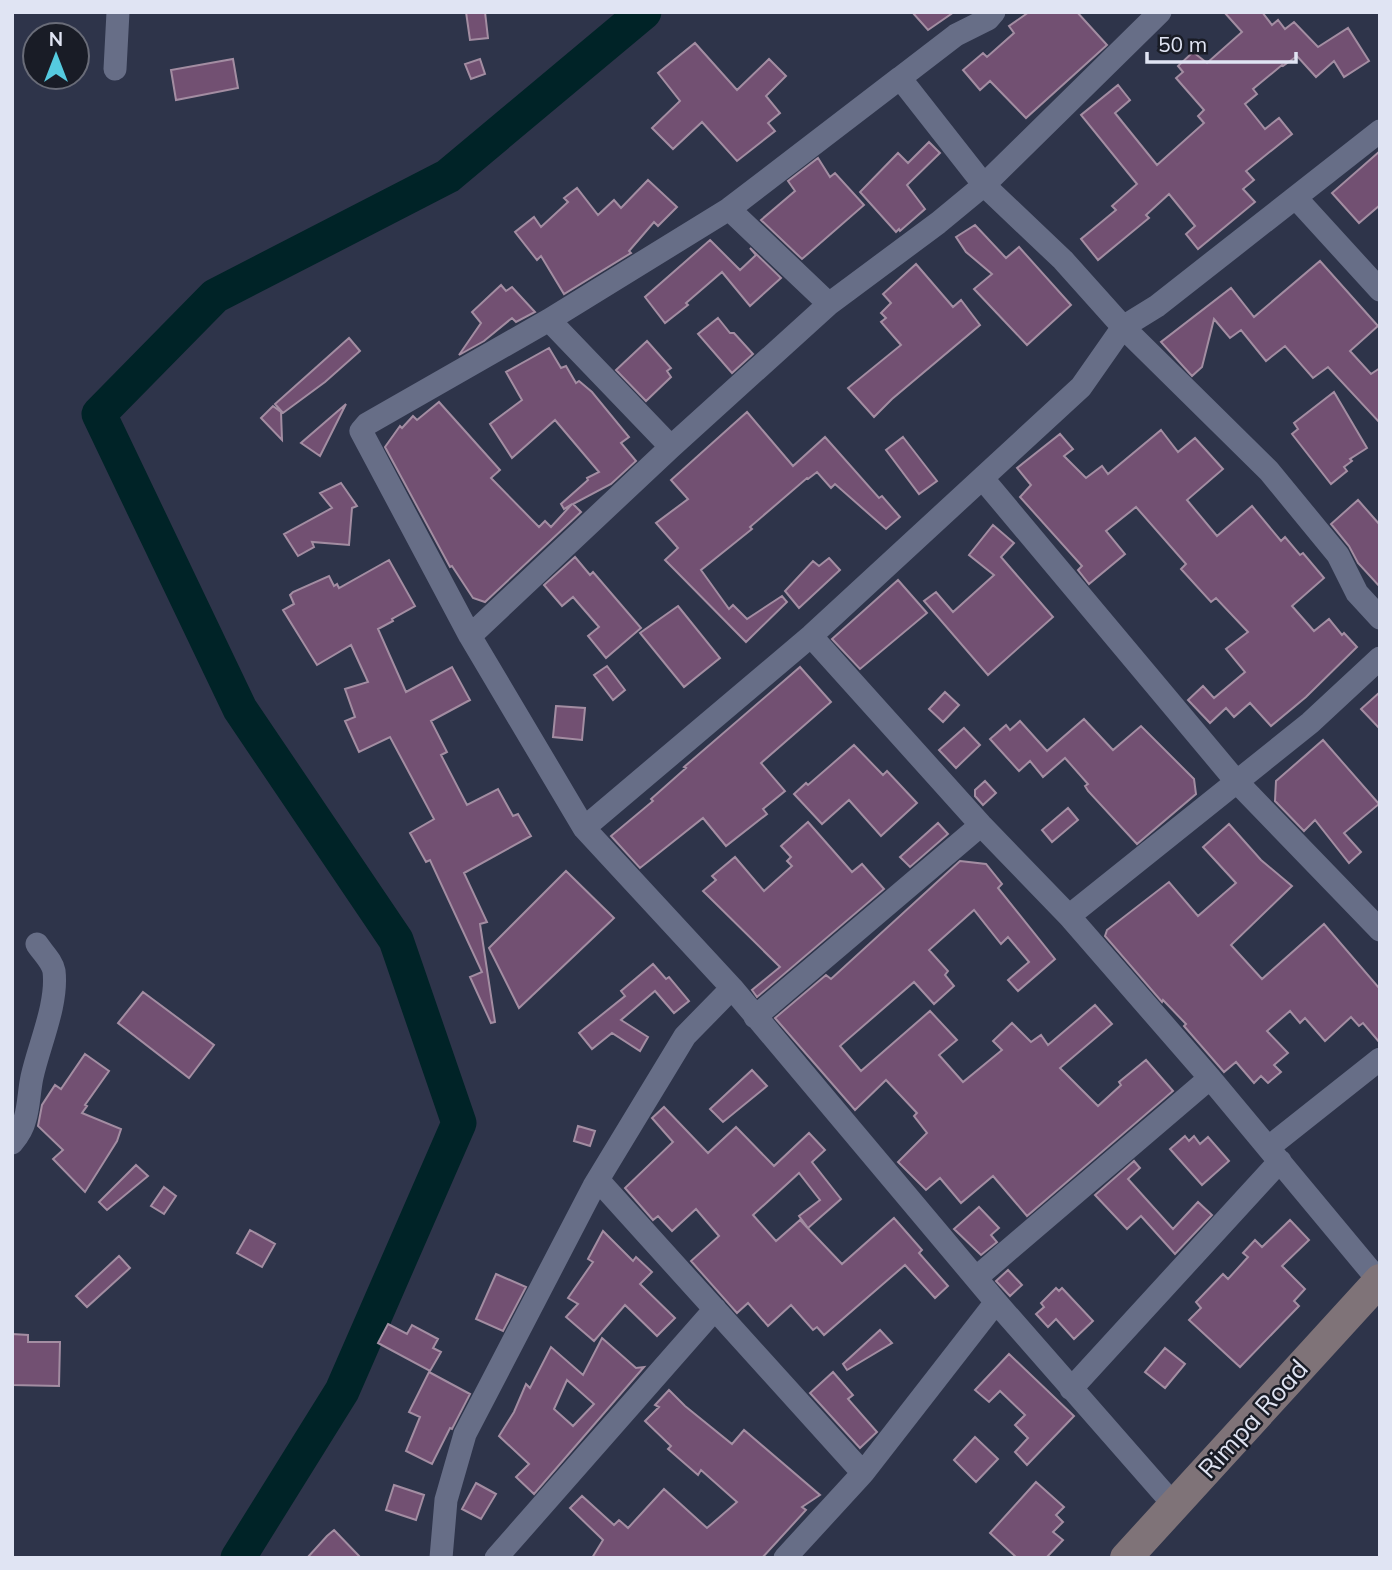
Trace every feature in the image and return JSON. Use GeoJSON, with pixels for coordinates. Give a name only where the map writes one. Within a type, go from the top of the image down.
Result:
{"type":"FeatureCollection","features":[{"type":"Feature","properties":{"kind":"street"},"geometry":{"type":"LineString","coordinates":[[115,69],[118,12]]}},
{"type":"Feature","properties":{"kind":"street"},"geometry":{"type":"LineString","coordinates":[[994,12],[988,19],[956,35],[729,209],[549,320],[367,424],[361,431],[470,636],[584,828],[732,988],[996,1302],[1174,1504]]}},
{"type":"Feature","properties":{"kind":"street"},"geometry":{"type":"LineString","coordinates":[[470,636],[671,447],[829,304],[938,223],[984,185],[1160,12]]}},
{"type":"Feature","properties":{"kind":"street"},"geometry":{"type":"LineString","coordinates":[[900,78],[984,185],[1063,260],[1123,327],[1269,471],[1338,555],[1357,593],[1380,618]]}},
{"type":"Feature","properties":{"kind":"street"},"geometry":{"type":"LineString","coordinates":[[584,828],[811,636],[983,479],[1081,387],[1123,327],[1157,306],[1380,131]]}},
{"type":"Feature","properties":{"kind":"street"},"geometry":{"type":"LineString","coordinates":[[1296,198],[1380,290]]}},
{"type":"Feature","properties":{"kind":"street"},"geometry":{"type":"LineString","coordinates":[[729,209],[829,304]]}},
{"type":"Feature","properties":{"kind":"street"},"geometry":{"type":"LineString","coordinates":[[549,320],[671,447]]}},
{"type":"Feature","properties":{"kind":"street"},"geometry":{"type":"LineString","coordinates":[[983,479],[1236,781],[1380,930]]}},
{"type":"Feature","properties":{"kind":"street"},"geometry":{"type":"LineString","coordinates":[[811,636],[981,825],[1069,916],[1210,1077],[1379,1280]]}},
{"type":"Feature","properties":{"kind":"street"},"geometry":{"type":"LineString","coordinates":[[1069,916],[1318,716],[1380,658]]}},
{"type":"Feature","properties":{"kind":"street"},"geometry":{"type":"LineString","coordinates":[[755,1017],[981,825]]}},
{"type":"Feature","properties":{"kind":"street"},"geometry":{"type":"LineString","coordinates":[[12,1143],[25,1119],[31,1080],[48,1017],[53,986],[54,971],[51,962],[37,944]]}},
{"type":"Feature","properties":{"kind":"street"},"geometry":{"type":"LineString","coordinates":[[441,1558],[446,1500],[465,1434],[598,1180],[685,1036],[732,988]]}},
{"type":"Feature","properties":{"kind":"street"},"geometry":{"type":"LineString","coordinates":[[1071,1389],[1274,1154],[1380,1059]]}},
{"type":"Feature","properties":{"kind":"street"},"geometry":{"type":"LineString","coordinates":[[977,1278],[1210,1077]]}},
{"type":"Feature","properties":{"kind":"street"},"geometry":{"type":"LineString","coordinates":[[598,1180],[863,1474]]}},
{"type":"Feature","properties":{"kind":"street","name":"Rimpa Road"},"geometry":{"type":"LineString","coordinates":[[1125,1558],[1379,1280]]}},
{"type":"Feature","properties":{"kind":"street"},"geometry":{"type":"LineString","coordinates":[[785,1558],[863,1474],[996,1302]]}},
{"type":"Feature","properties":{"kind":"street"},"geometry":{"type":"LineString","coordinates":[[496,1558],[715,1309]]}},
{"type":"Feature","properties":{"kind":"building"},"geometry":{"type":"Polygon","coordinates":[[[466,12],[485,12],[488,38],[470,40],[466,12]]]}},
{"type":"Feature","properties":{"kind":"building"},"geometry":{"type":"Polygon","coordinates":[[[912,12],[954,12],[928,30],[912,12]]]}},
{"type":"Feature","properties":{"kind":"building"},"geometry":{"type":"Polygon","coordinates":[[[1029,12],[1077,12],[1107,45],[1026,118],[990,81],[980,90],[963,70],[983,53],[987,57],[1014,33],[1009,26],[1029,12]]]}},
{"type":"Feature","properties":{"kind":"building"},"geometry":{"type":"Polygon","coordinates":[[[1224,12],[1262,12],[1272,25],[1278,20],[1285,29],[1294,22],[1318,47],[1348,28],[1369,61],[1344,77],[1334,61],[1316,77],[1297,56],[1253,89],[1257,94],[1245,104],[1265,129],[1279,118],[1292,134],[1246,171],[1254,180],[1243,189],[1255,202],[1198,249],[1186,234],[1195,226],[1169,194],[1146,215],[1149,218],[1098,260],[1081,239],[1116,210],[1112,206],[1137,184],[1081,115],[1118,85],[1130,100],[1115,113],[1157,165],[1204,123],[1198,116],[1204,110],[1176,78],[1183,72],[1178,66],[1193,52],[1207,63],[1242,32],[1224,12]]]}},
{"type":"Feature","properties":{"kind":"building"},"geometry":{"type":"Polygon","coordinates":[[[695,43],[737,90],[769,59],[786,76],[766,96],[780,113],[768,123],[775,131],[737,161],[702,122],[673,149],[652,128],[680,101],[658,73],[695,43]]]}},
{"type":"Feature","properties":{"kind":"building"},"geometry":{"type":"Polygon","coordinates":[[[233,59],[238,88],[176,100],[171,70],[233,59]]]}},
{"type":"Feature","properties":{"kind":"building"},"geometry":{"type":"Polygon","coordinates":[[[480,59],[485,74],[471,79],[465,64],[480,59]]]}},
{"type":"Feature","properties":{"kind":"building"},"geometry":{"type":"Polygon","coordinates":[[[929,142],[940,153],[907,185],[925,209],[896,232],[860,192],[898,153],[908,163],[929,142]]]}},
{"type":"Feature","properties":{"kind":"building"},"geometry":{"type":"Polygon","coordinates":[[[1380,151],[1380,205],[1359,223],[1332,193],[1380,151]]]}},
{"type":"Feature","properties":{"kind":"building"},"geometry":{"type":"Polygon","coordinates":[[[818,158],[830,177],[835,173],[864,205],[802,259],[761,220],[795,191],[788,181],[818,158]]]}},
{"type":"Feature","properties":{"kind":"building"},"geometry":{"type":"Polygon","coordinates":[[[648,180],[677,207],[658,226],[654,222],[629,251],[631,253],[564,294],[541,256],[537,260],[515,232],[534,217],[541,227],[568,202],[564,198],[577,188],[598,215],[614,200],[621,208],[648,180]]]}},
{"type":"Feature","properties":{"kind":"building"},"geometry":{"type":"Polygon","coordinates":[[[975,225],[1006,258],[1019,247],[1071,305],[1027,345],[974,289],[992,274],[966,252],[956,237],[975,225]]]}},
{"type":"Feature","properties":{"kind":"building"},"geometry":{"type":"Polygon","coordinates":[[[710,240],[740,270],[756,255],[750,248],[781,278],[750,306],[722,272],[665,323],[645,297],[710,240]]]}},
{"type":"Feature","properties":{"kind":"building"},"geometry":{"type":"Polygon","coordinates":[[[1320,261],[1378,326],[1350,351],[1371,374],[1380,368],[1380,423],[1328,367],[1313,378],[1285,346],[1266,361],[1241,330],[1230,338],[1214,319],[1202,367],[1192,376],[1161,342],[1231,288],[1254,317],[1320,261]]]}},
{"type":"Feature","properties":{"kind":"building"},"geometry":{"type":"Polygon","coordinates":[[[916,264],[953,307],[961,300],[980,325],[874,417],[848,388],[901,345],[881,322],[886,318],[881,313],[891,303],[883,294],[916,264]]]}},
{"type":"Feature","properties":{"kind":"building"},"geometry":{"type":"Polygon","coordinates":[[[501,285],[506,291],[512,287],[535,312],[516,322],[512,318],[484,341],[459,355],[481,323],[472,312],[501,285]]]}},
{"type":"Feature","properties":{"kind":"building"},"geometry":{"type":"Polygon","coordinates":[[[718,318],[753,354],[732,373],[698,334],[718,318]]]}},
{"type":"Feature","properties":{"kind":"building"},"geometry":{"type":"Polygon","coordinates":[[[349,338],[360,351],[325,382],[283,413],[275,404],[349,338]]]}},
{"type":"Feature","properties":{"kind":"building"},"geometry":{"type":"Polygon","coordinates":[[[647,341],[671,368],[667,371],[671,377],[646,401],[616,370],[647,341]]]}},
{"type":"Feature","properties":{"kind":"building"},"geometry":{"type":"Polygon","coordinates":[[[549,348],[561,368],[566,366],[576,383],[579,381],[592,392],[629,437],[621,443],[636,461],[611,484],[573,504],[581,512],[485,602],[473,598],[452,566],[450,567],[385,447],[400,426],[402,428],[413,416],[417,420],[439,402],[500,470],[491,478],[539,527],[545,521],[551,527],[572,504],[564,509],[561,504],[588,480],[587,478],[599,472],[555,420],[512,458],[490,424],[522,400],[506,372],[549,348]]]}},
{"type":"Feature","properties":{"kind":"building"},"geometry":{"type":"Polygon","coordinates":[[[1334,392],[1367,448],[1350,459],[1352,461],[1344,467],[1347,471],[1331,484],[1292,434],[1298,429],[1294,423],[1334,392]]]}},
{"type":"Feature","properties":{"kind":"building"},"geometry":{"type":"Polygon","coordinates":[[[346,404],[320,456],[301,443],[346,404]]]}},
{"type":"Feature","properties":{"kind":"building"},"geometry":{"type":"Polygon","coordinates":[[[273,406],[281,412],[282,440],[261,418],[273,406]]]}},
{"type":"Feature","properties":{"kind":"building"},"geometry":{"type":"Polygon","coordinates":[[[747,412],[793,466],[825,437],[879,498],[882,496],[900,517],[886,529],[835,484],[831,488],[817,472],[807,478],[750,527],[752,529],[701,570],[729,609],[733,605],[747,619],[782,596],[787,602],[746,642],[665,560],[678,548],[656,523],[688,499],[671,480],[747,412]]]}},
{"type":"Feature","properties":{"kind":"building"},"geometry":{"type":"Polygon","coordinates":[[[1161,430],[1178,452],[1195,438],[1223,469],[1187,500],[1217,536],[1252,506],[1281,541],[1285,537],[1324,578],[1292,606],[1314,631],[1329,619],[1342,635],[1344,633],[1357,647],[1306,697],[1271,726],[1250,703],[1234,717],[1226,708],[1210,723],[1188,700],[1203,686],[1214,698],[1245,672],[1226,649],[1248,632],[1216,598],[1211,602],[1181,569],[1186,564],[1136,507],[1106,531],[1125,554],[1089,584],[1078,570],[1082,566],[1020,497],[1031,485],[1017,468],[1060,434],[1073,449],[1064,456],[1086,478],[1102,466],[1108,474],[1161,430]]]}},
{"type":"Feature","properties":{"kind":"building"},"geometry":{"type":"Polygon","coordinates":[[[903,437],[937,481],[919,494],[886,450],[903,437]]]}},
{"type":"Feature","properties":{"kind":"building"},"geometry":{"type":"Polygon","coordinates":[[[341,483],[357,506],[352,508],[349,545],[312,542],[314,547],[298,556],[284,534],[332,508],[320,493],[341,483]]]}},
{"type":"Feature","properties":{"kind":"building"},"geometry":{"type":"Polygon","coordinates":[[[1358,500],[1380,525],[1380,587],[1358,563],[1349,546],[1331,524],[1358,500]]]}},
{"type":"Feature","properties":{"kind":"building"},"geometry":{"type":"Polygon","coordinates":[[[993,525],[1014,543],[1001,557],[1053,617],[988,675],[924,601],[936,592],[953,612],[994,575],[969,555],[993,525]]]}},
{"type":"Feature","properties":{"kind":"building"},"geometry":{"type":"Polygon","coordinates":[[[575,557],[590,575],[593,572],[641,628],[606,658],[588,636],[599,627],[573,597],[562,606],[544,585],[575,557]]]}},
{"type":"Feature","properties":{"kind":"building"},"geometry":{"type":"Polygon","coordinates":[[[829,558],[840,570],[799,608],[785,591],[813,561],[819,566],[829,558]]]}},
{"type":"Feature","properties":{"kind":"building"},"geometry":{"type":"Polygon","coordinates":[[[389,560],[415,606],[378,629],[406,692],[452,667],[470,700],[431,721],[447,752],[441,755],[467,805],[498,789],[513,816],[518,814],[531,836],[464,873],[487,922],[480,924],[495,1022],[491,1023],[470,977],[482,972],[430,860],[426,862],[410,833],[434,819],[390,737],[359,752],[345,721],[355,717],[345,689],[368,682],[351,645],[317,665],[283,610],[294,604],[290,595],[293,592],[329,576],[334,586],[337,584],[339,588],[389,560]]]}},
{"type":"Feature","properties":{"kind":"building"},"geometry":{"type":"Polygon","coordinates":[[[898,580],[927,613],[860,669],[832,639],[898,580]]]}},
{"type":"Feature","properties":{"kind":"building"},"geometry":{"type":"Polygon","coordinates":[[[678,606],[720,658],[684,687],[640,633],[678,606]]]}},
{"type":"Feature","properties":{"kind":"building"},"geometry":{"type":"Polygon","coordinates":[[[607,666],[625,690],[613,700],[594,675],[607,666]]]}},
{"type":"Feature","properties":{"kind":"building"},"geometry":{"type":"Polygon","coordinates":[[[800,667],[831,702],[761,763],[785,791],[763,809],[767,814],[726,846],[703,818],[640,868],[611,836],[653,801],[651,799],[686,768],[684,767],[800,667]]]}},
{"type":"Feature","properties":{"kind":"building"},"geometry":{"type":"Polygon","coordinates":[[[945,692],[959,705],[943,722],[929,709],[945,692]]]}},
{"type":"Feature","properties":{"kind":"building"},"geometry":{"type":"Polygon","coordinates":[[[1380,692],[1380,729],[1361,709],[1380,692]]]}},
{"type":"Feature","properties":{"kind":"building"},"geometry":{"type":"Polygon","coordinates":[[[556,706],[585,708],[582,740],[553,737],[556,706]]]}},
{"type":"Feature","properties":{"kind":"building"},"geometry":{"type":"Polygon","coordinates":[[[1084,719],[1113,750],[1141,726],[1194,779],[1196,794],[1137,844],[1088,791],[1085,786],[1088,784],[1065,758],[1043,777],[1030,761],[1019,771],[990,739],[1006,725],[1010,730],[1020,721],[1047,751],[1084,719]]]}},
{"type":"Feature","properties":{"kind":"building"},"geometry":{"type":"Polygon","coordinates":[[[964,728],[980,745],[956,768],[939,750],[964,728]]]}},
{"type":"Feature","properties":{"kind":"building"},"geometry":{"type":"Polygon","coordinates":[[[1323,740],[1379,804],[1344,833],[1361,852],[1349,863],[1315,820],[1304,831],[1275,801],[1276,781],[1323,740]]]}},
{"type":"Feature","properties":{"kind":"building"},"geometry":{"type":"Polygon","coordinates":[[[854,745],[883,775],[887,771],[917,803],[881,836],[849,800],[822,824],[794,794],[854,745]]]}},
{"type":"Feature","properties":{"kind":"building"},"geometry":{"type":"Polygon","coordinates":[[[985,781],[996,793],[983,805],[975,796],[975,790],[985,781]]]}},
{"type":"Feature","properties":{"kind":"building"},"geometry":{"type":"Polygon","coordinates":[[[1068,808],[1078,820],[1052,842],[1042,830],[1068,808]]]}},
{"type":"Feature","properties":{"kind":"building"},"geometry":{"type":"Polygon","coordinates":[[[808,822],[852,872],[862,864],[884,889],[757,997],[752,990],[780,967],[703,891],[716,880],[712,876],[735,857],[764,891],[792,866],[787,861],[791,857],[781,846],[808,822]]]}},
{"type":"Feature","properties":{"kind":"building"},"geometry":{"type":"Polygon","coordinates":[[[938,823],[948,834],[910,867],[900,857],[938,823]]]}},
{"type":"Feature","properties":{"kind":"building"},"geometry":{"type":"Polygon","coordinates":[[[1229,824],[1261,860],[1292,886],[1231,945],[1262,979],[1324,924],[1380,989],[1380,1043],[1363,1023],[1359,1026],[1351,1017],[1325,1041],[1305,1018],[1300,1023],[1290,1011],[1267,1031],[1288,1053],[1274,1065],[1281,1072],[1268,1083],[1261,1076],[1254,1083],[1236,1062],[1224,1072],[1184,1026],[1186,1024],[1163,1000],[1162,1002],[1105,936],[1107,930],[1169,882],[1198,916],[1236,883],[1203,847],[1229,824]]]}},
{"type":"Feature","properties":{"kind":"building"},"geometry":{"type":"Polygon","coordinates":[[[960,861],[986,864],[1002,884],[998,888],[1055,959],[1018,991],[1008,980],[1029,962],[1008,937],[1001,944],[974,910],[929,950],[948,971],[945,975],[954,986],[934,1004],[914,982],[840,1046],[861,1071],[930,1011],[957,1040],[939,1055],[963,1082],[1002,1050],[993,1041],[1012,1023],[1031,1042],[1041,1035],[1048,1045],[1095,1005],[1112,1024],[1060,1068],[1098,1106],[1121,1085],[1119,1082],[1146,1060],[1173,1091],[1027,1216],[993,1176],[961,1203],[940,1178],[926,1190],[898,1162],[927,1133],[914,1116],[917,1113],[886,1080],[855,1110],[775,1018],[826,975],[831,979],[960,861]]]}},
{"type":"Feature","properties":{"kind":"building"},"geometry":{"type":"Polygon","coordinates":[[[566,871],[614,918],[519,1008],[489,948],[566,871]]]}},
{"type":"Feature","properties":{"kind":"building"},"geometry":{"type":"Polygon","coordinates":[[[653,964],[666,979],[669,977],[689,1001],[674,1013],[655,991],[621,1020],[648,1037],[640,1051],[612,1033],[592,1049],[579,1033],[625,996],[621,991],[653,964]]]}},
{"type":"Feature","properties":{"kind":"building"},"geometry":{"type":"Polygon","coordinates":[[[143,992],[214,1045],[189,1078],[118,1023],[143,992]]]}},
{"type":"Feature","properties":{"kind":"building"},"geometry":{"type":"Polygon","coordinates":[[[85,1054],[109,1071],[82,1113],[121,1129],[117,1141],[85,1192],[53,1159],[63,1150],[38,1126],[42,1105],[55,1085],[61,1089],[85,1054]]]}},
{"type":"Feature","properties":{"kind":"building"},"geometry":{"type":"Polygon","coordinates":[[[752,1070],[767,1086],[723,1122],[710,1109],[752,1070]]]}},
{"type":"Feature","properties":{"kind":"building"},"geometry":{"type":"Polygon","coordinates":[[[664,1107],[708,1153],[736,1127],[774,1166],[809,1133],[825,1150],[812,1162],[841,1199],[808,1228],[799,1216],[820,1200],[799,1173],[753,1215],[776,1241],[800,1220],[842,1264],[894,1218],[922,1250],[919,1253],[948,1286],[935,1298],[905,1265],[824,1335],[817,1327],[813,1330],[791,1305],[768,1326],[748,1303],[737,1313],[691,1261],[719,1236],[696,1209],[672,1231],[658,1216],[653,1220],[625,1188],[673,1142],[652,1118],[664,1107]]]}},
{"type":"Feature","properties":{"kind":"building"},"geometry":{"type":"Polygon","coordinates":[[[578,1126],[595,1131],[590,1146],[574,1141],[578,1126]]]}},
{"type":"Feature","properties":{"kind":"building"},"geometry":{"type":"Polygon","coordinates":[[[1185,1136],[1189,1141],[1194,1136],[1200,1144],[1208,1137],[1229,1161],[1202,1185],[1170,1149],[1185,1136]]]}},
{"type":"Feature","properties":{"kind":"building"},"geometry":{"type":"Polygon","coordinates":[[[1134,1161],[1140,1168],[1128,1179],[1173,1229],[1198,1202],[1212,1215],[1175,1254],[1141,1216],[1127,1229],[1095,1195],[1134,1161]]]}},
{"type":"Feature","properties":{"kind":"building"},"geometry":{"type":"Polygon","coordinates":[[[136,1165],[148,1176],[107,1210],[99,1202],[136,1165]]]}},
{"type":"Feature","properties":{"kind":"building"},"geometry":{"type":"Polygon","coordinates":[[[164,1187],[176,1196],[164,1214],[151,1206],[164,1187]]]}},
{"type":"Feature","properties":{"kind":"building"},"geometry":{"type":"Polygon","coordinates":[[[979,1207],[999,1228],[991,1235],[997,1242],[981,1255],[954,1229],[979,1207]]]}},
{"type":"Feature","properties":{"kind":"building"},"geometry":{"type":"Polygon","coordinates":[[[1290,1220],[1309,1240],[1282,1266],[1305,1289],[1294,1301],[1299,1306],[1240,1367],[1189,1320],[1201,1308],[1196,1302],[1223,1274],[1228,1279],[1248,1257],[1243,1253],[1255,1240],[1262,1247],[1290,1220]]]}},
{"type":"Feature","properties":{"kind":"building"},"geometry":{"type":"Polygon","coordinates":[[[250,1230],[275,1244],[262,1267],[237,1253],[250,1230]]]}},
{"type":"Feature","properties":{"kind":"building"},"geometry":{"type":"Polygon","coordinates":[[[603,1231],[633,1261],[636,1257],[652,1272],[640,1284],[675,1318],[657,1336],[625,1305],[594,1341],[566,1317],[578,1304],[568,1298],[593,1262],[588,1259],[603,1231]]]}},
{"type":"Feature","properties":{"kind":"building"},"geometry":{"type":"Polygon","coordinates":[[[119,1256],[130,1268],[87,1307],[76,1296],[119,1256]]]}},
{"type":"Feature","properties":{"kind":"building"},"geometry":{"type":"Polygon","coordinates":[[[1008,1270],[1022,1285],[1010,1296],[996,1281],[1008,1270]]]}},
{"type":"Feature","properties":{"kind":"building"},"geometry":{"type":"Polygon","coordinates":[[[496,1274],[526,1287],[503,1331],[476,1319],[496,1274]]]}},
{"type":"Feature","properties":{"kind":"building"},"geometry":{"type":"Polygon","coordinates":[[[1056,1288],[1059,1291],[1062,1288],[1093,1321],[1074,1339],[1056,1319],[1048,1327],[1036,1314],[1044,1307],[1041,1303],[1056,1288]]]}},
{"type":"Feature","properties":{"kind":"building"},"geometry":{"type":"Polygon","coordinates":[[[388,1324],[407,1334],[412,1325],[438,1339],[433,1348],[441,1352],[430,1371],[378,1343],[388,1324]]]}},
{"type":"Feature","properties":{"kind":"building"},"geometry":{"type":"Polygon","coordinates":[[[880,1330],[892,1343],[847,1370],[843,1364],[880,1330]]]}},
{"type":"Feature","properties":{"kind":"building"},"geometry":{"type":"Polygon","coordinates":[[[12,1334],[28,1335],[28,1342],[60,1342],[59,1386],[12,1385],[12,1334]]]}},
{"type":"Feature","properties":{"kind":"building"},"geometry":{"type":"Polygon","coordinates":[[[602,1338],[636,1368],[644,1367],[534,1494],[516,1477],[529,1464],[499,1436],[514,1412],[526,1384],[530,1388],[551,1347],[583,1375],[602,1338]],[[567,1380],[554,1409],[573,1426],[594,1404],[567,1380]]]}},
{"type":"Feature","properties":{"kind":"building"},"geometry":{"type":"Polygon","coordinates":[[[1165,1348],[1185,1364],[1165,1388],[1145,1372],[1165,1348]]]}},
{"type":"Feature","properties":{"kind":"building"},"geometry":{"type":"Polygon","coordinates":[[[1009,1354],[1074,1416],[1027,1465],[1015,1452],[1028,1438],[1015,1425],[1025,1415],[1000,1391],[989,1402],[975,1390],[1009,1354]]]}},
{"type":"Feature","properties":{"kind":"building"},"geometry":{"type":"Polygon","coordinates":[[[429,1372],[470,1394],[432,1464],[406,1451],[420,1417],[409,1412],[429,1372]]]}},
{"type":"Feature","properties":{"kind":"building"},"geometry":{"type":"Polygon","coordinates":[[[833,1372],[853,1395],[848,1399],[877,1432],[860,1448],[810,1393],[833,1372]]]}},
{"type":"Feature","properties":{"kind":"building"},"geometry":{"type":"Polygon","coordinates":[[[669,1390],[732,1444],[744,1430],[820,1495],[802,1507],[806,1510],[762,1558],[592,1558],[603,1540],[570,1508],[582,1496],[614,1525],[619,1520],[628,1528],[664,1489],[707,1528],[737,1502],[701,1470],[698,1475],[668,1449],[671,1446],[645,1421],[659,1407],[655,1405],[669,1390]]]}},
{"type":"Feature","properties":{"kind":"building"},"geometry":{"type":"Polygon","coordinates":[[[975,1437],[998,1459],[976,1482],[954,1460],[975,1437]]]}},
{"type":"Feature","properties":{"kind":"building"},"geometry":{"type":"Polygon","coordinates":[[[1036,1482],[1064,1507],[1056,1515],[1063,1522],[1053,1532],[1063,1540],[1046,1558],[1017,1558],[990,1533],[1036,1482]]]}},
{"type":"Feature","properties":{"kind":"building"},"geometry":{"type":"Polygon","coordinates":[[[476,1483],[496,1494],[481,1519],[462,1509],[476,1483]]]}},
{"type":"Feature","properties":{"kind":"building"},"geometry":{"type":"Polygon","coordinates":[[[394,1485],[424,1495],[416,1520],[386,1510],[394,1485]]]}},
{"type":"Feature","properties":{"kind":"building"},"geometry":{"type":"Polygon","coordinates":[[[334,1530],[361,1558],[307,1558],[327,1536],[334,1530]]]}},
{"type":"Feature","properties":{"kind":"waterway"},"geometry":{"type":"LineString","coordinates":[[238,1558],[342,1391],[459,1123],[396,940],[240,709],[99,414],[215,296],[448,176],[644,12]]}}]}
